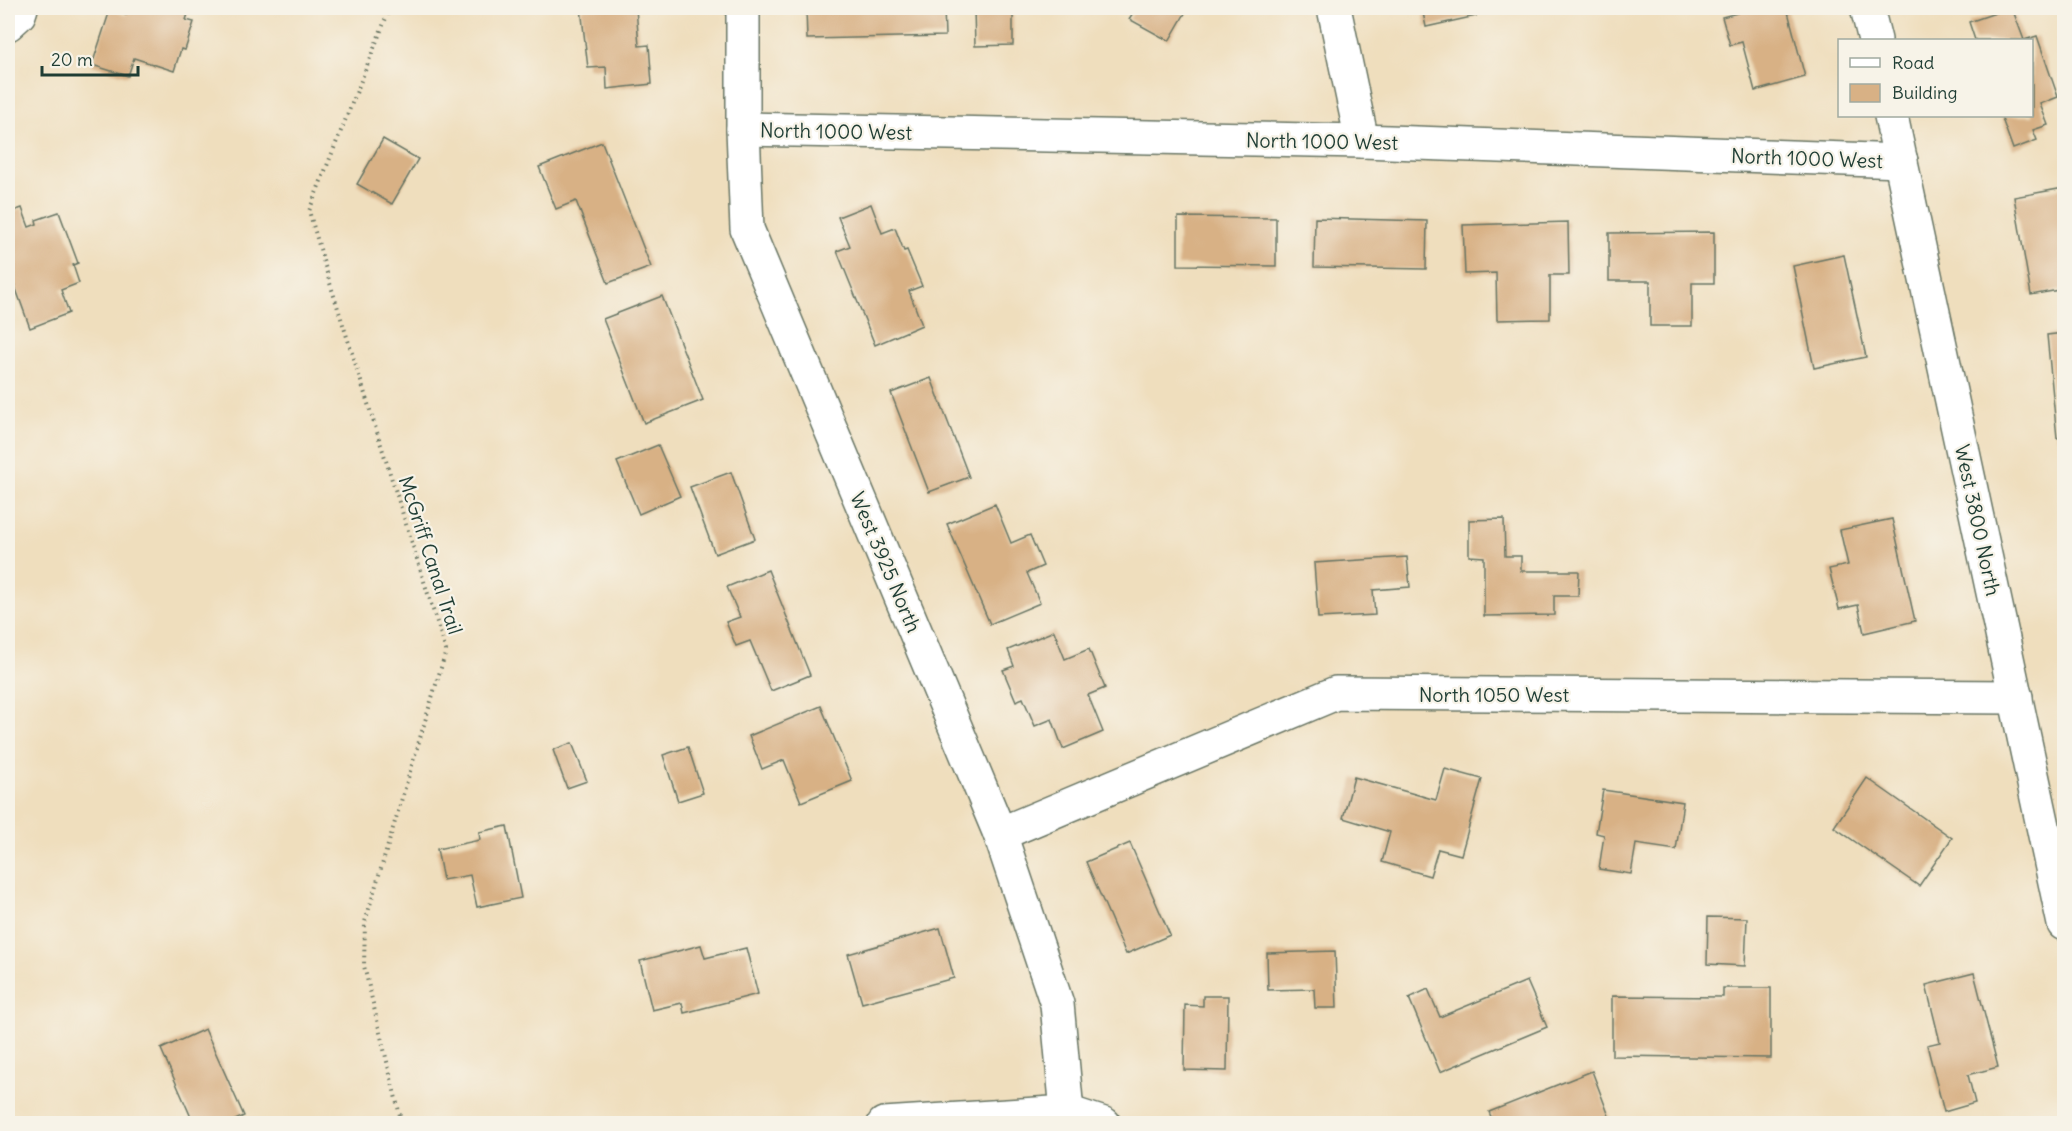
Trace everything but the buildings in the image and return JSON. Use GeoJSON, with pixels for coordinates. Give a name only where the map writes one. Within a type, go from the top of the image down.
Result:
{"type":"FeatureCollection","features":[{"type":"Feature","properties":{"kind":"street"},"geometry":{"type":"LineString","coordinates":[[8,24],[19,14],[21,8]]}},
{"type":"Feature","properties":{"kind":"street","name":"West 3925 North"},"geometry":{"type":"LineString","coordinates":[[743,8],[743,129],[747,229],[1000,834],[1057,1004],[1067,1112]]}},
{"type":"Feature","properties":{"kind":"street"},"geometry":{"type":"LineString","coordinates":[[1335,8],[1362,141]]}},
{"type":"Feature","properties":{"kind":"street"},"geometry":{"type":"LineString","coordinates":[[1868,8],[1875,39]]}},
{"type":"Feature","properties":{"kind":"street","name":"West 3800 North"},"geometry":{"type":"LineString","coordinates":[[1891,117],[2064,924]]}},
{"type":"Feature","properties":{"kind":"street","name":"North 1000 West"},"geometry":{"type":"LineString","coordinates":[[743,129],[1362,141],[1900,161]]}},
{"type":"Feature","properties":{"kind":"street","name":"North 1050 West"},"geometry":{"type":"LineString","coordinates":[[1000,834],[1336,693],[2016,698]]}},
{"type":"Feature","properties":{"kind":"street"},"geometry":{"type":"LineString","coordinates":[[884,1124],[1067,1112],[1104,1124]]}},
{"type":"Feature","properties":{"kind":"path","name":"McGriff Canal Trail"},"geometry":{"type":"LineString","coordinates":[[390,8],[309,211],[332,291],[446,651],[365,922],[364,966],[402,1124]]}}]}
